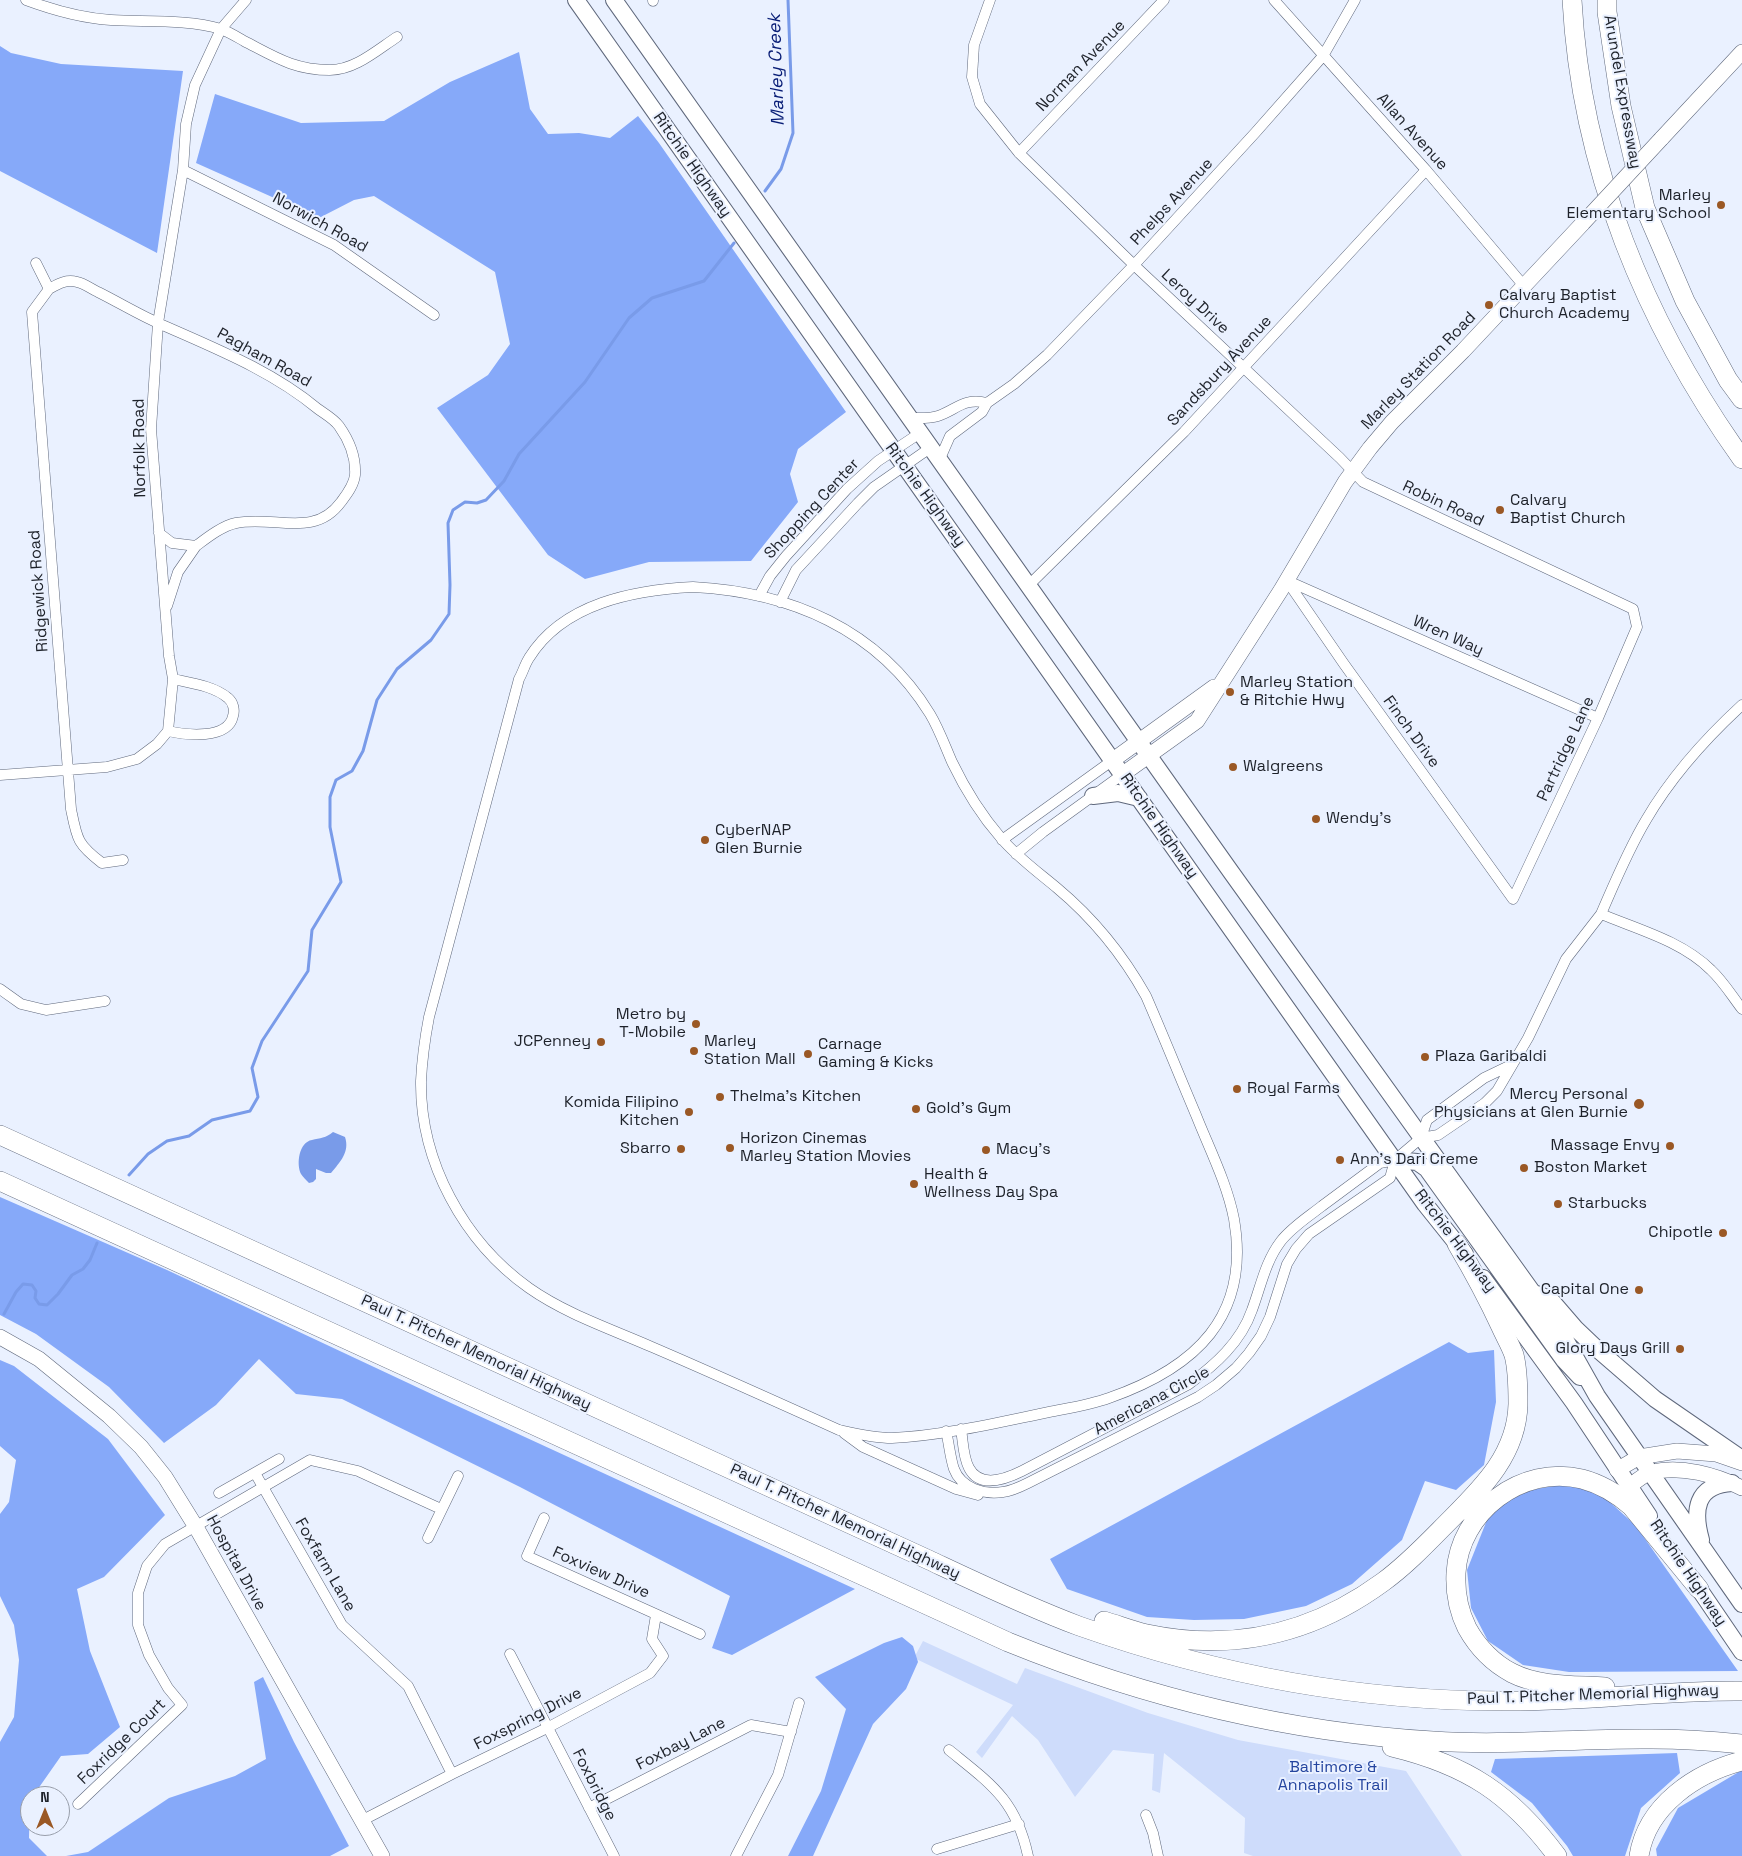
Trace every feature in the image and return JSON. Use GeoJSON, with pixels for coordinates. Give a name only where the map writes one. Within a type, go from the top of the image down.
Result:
{"type":"FeatureCollection","features":[{"type":"Feature","properties":{"kind":"highway","name":"Arundel Expressway"},"geometry":{"type":"LineString","coordinates":[[1572,0],[1576,50],[1587,115],[1605,183],[1627,251],[1652,309],[1679,362],[1742,459]]}},
{"type":"Feature","properties":{"kind":"highway","name":"Arundel Expressway"},"geometry":{"type":"LineString","coordinates":[[1607,0],[1607,12],[1622,106],[1645,208],[1685,301],[1728,380],[1742,399]]}},
{"type":"Feature","properties":{"kind":"highway","name":"Paul T. Pitcher Memorial Highway"},"geometry":{"type":"LineString","coordinates":[[0,1135],[928,1560],[1077,1625],[1145,1648],[1207,1665],[1285,1682],[1365,1693],[1434,1699],[1503,1702],[1563,1700],[1701,1690],[1742,1691]]}},
{"type":"Feature","properties":{"kind":"highway"},"geometry":{"type":"LineString","coordinates":[[0,1181],[1008,1642],[1069,1666],[1154,1694],[1280,1723],[1333,1731],[1434,1741],[1503,1743],[1650,1739],[1742,1744]]}},
{"type":"Feature","properties":{"kind":"highway"},"geometry":{"type":"LineString","coordinates":[[928,1560],[1104,1621],[1146,1634],[1181,1639],[1214,1641],[1246,1639],[1282,1633],[1318,1620],[1352,1603],[1384,1582],[1482,1488],[1497,1469],[1508,1448],[1518,1405],[1514,1355],[1487,1297],[1458,1244]]}},
{"type":"Feature","properties":{"kind":"highway"},"geometry":{"type":"LineString","coordinates":[[1699,1589],[1631,1506],[1618,1494],[1581,1478],[1564,1476],[1542,1477],[1525,1482],[1492,1500],[1478,1515],[1468,1531],[1459,1557],[1456,1587],[1459,1607],[1473,1638],[1497,1664],[1512,1673],[1529,1679],[1551,1683],[1701,1690]]}},
{"type":"Feature","properties":{"kind":"highway"},"geometry":{"type":"LineString","coordinates":[[1333,1731],[1418,1753],[1470,1775],[1496,1792],[1522,1814],[1557,1856]]}},
{"type":"Feature","properties":{"kind":"highway"},"geometry":{"type":"LineString","coordinates":[[1640,1856],[1641,1842],[1651,1823],[1663,1807],[1681,1789],[1722,1766],[1742,1761]]}},
{"type":"Feature","properties":{"kind":"main road","name":"Ritchie Highway"},"geometry":{"type":"LineString","coordinates":[[576,0],[1425,1204],[1458,1244],[1574,1403],[1617,1470],[1742,1652]]}},
{"type":"Feature","properties":{"kind":"main road","name":"Ritchie Highway"},"geometry":{"type":"LineString","coordinates":[[614,0],[1028,586],[1561,1332],[1597,1396],[1742,1604]]}},
{"type":"Feature","properties":{"kind":"main road","name":"Marley Station Road"},"geometry":{"type":"LineString","coordinates":[[1123,774],[1197,721],[1239,659],[1352,471],[1392,422],[1524,286],[1742,52]]}},
{"type":"Feature","properties":{"kind":"main road","name":"Marley Station Road"},"geometry":{"type":"LineString","coordinates":[[1113,760],[1223,680]]}},
{"type":"Feature","properties":{"kind":"main road"},"geometry":{"type":"LineString","coordinates":[[1093,796],[1118,793],[1139,798]]}},
{"type":"Feature","properties":{"kind":"main road"},"geometry":{"type":"LineString","coordinates":[[1395,1160],[1417,1162],[1427,1169],[1564,1360],[1597,1396]]}},
{"type":"Feature","properties":{"kind":"main road"},"geometry":{"type":"LineString","coordinates":[[1531,1292],[1550,1299],[1576,1328],[1625,1374],[1742,1458]]}},
{"type":"Feature","properties":{"kind":"main road","name":"Hospital Drive"},"geometry":{"type":"LineString","coordinates":[[0,1337],[39,1359],[109,1416],[141,1447],[165,1477],[196,1527],[382,1856]]}},
{"type":"Feature","properties":{"kind":"main road"},"geometry":{"type":"LineString","coordinates":[[1617,1470],[1640,1458],[1664,1452],[1694,1451],[1716,1454],[1742,1463]]}},
{"type":"Feature","properties":{"kind":"main road"},"geometry":{"type":"LineString","coordinates":[[1629,1487],[1650,1473],[1670,1471],[1691,1472],[1721,1479],[1737,1486]]}},
{"type":"Feature","properties":{"kind":"main road"},"geometry":{"type":"LineString","coordinates":[[1704,1550],[1696,1522],[1698,1503],[1705,1493],[1714,1487],[1722,1484],[1737,1486]]}},
{"type":"Feature","properties":{"kind":"street"},"geometry":{"type":"LineString","coordinates":[[26,0],[78,16],[221,29],[283,62],[308,68],[332,70],[357,63],[397,37]]}},
{"type":"Feature","properties":{"kind":"street","name":"Norfolk Road"},"geometry":{"type":"LineString","coordinates":[[168,730],[173,679],[169,656],[151,429],[158,323],[183,170],[186,124],[195,85],[221,29],[246,0]]}},
{"type":"Feature","properties":{"kind":"street","name":"Leroy Drive"},"geometry":{"type":"LineString","coordinates":[[990,0],[974,45],[972,77],[980,104],[1020,153],[1134,265],[1352,471]]}},
{"type":"Feature","properties":{"kind":"street","name":"Norman Avenue"},"geometry":{"type":"LineString","coordinates":[[1020,153],[1164,0]]}},
{"type":"Feature","properties":{"kind":"street","name":"Allan Avenue"},"geometry":{"type":"LineString","coordinates":[[1274,0],[1426,170],[1524,286]]}},
{"type":"Feature","properties":{"kind":"street","name":"Phelps Avenue"},"geometry":{"type":"LineString","coordinates":[[935,454],[950,436],[982,412],[987,403],[1014,384],[1047,355],[1134,265],[1324,56],[1355,0]]}},
{"type":"Feature","properties":{"kind":"street","name":"Norwich Road"},"geometry":{"type":"LineString","coordinates":[[183,170],[334,245],[434,315]]}},
{"type":"Feature","properties":{"kind":"street","name":"Sandsbury Avenue"},"geometry":{"type":"LineString","coordinates":[[1028,586],[1139,478],[1426,170]]}},
{"type":"Feature","properties":{"kind":"street"},"geometry":{"type":"LineString","coordinates":[[36,263],[49,289],[60,282],[77,282],[158,323]]}},
{"type":"Feature","properties":{"kind":"street","name":"Ridgewick Road"},"geometry":{"type":"LineString","coordinates":[[49,289],[32,312],[71,809],[77,837],[87,851],[102,863],[123,860]]}},
{"type":"Feature","properties":{"kind":"street","name":"Pagham Road"},"geometry":{"type":"LineString","coordinates":[[158,323],[193,337],[264,372],[305,398],[338,425],[355,459],[355,477],[348,493],[335,510],[319,521],[296,524],[259,521],[234,524],[212,534],[196,546],[178,572],[166,609]]}},
{"type":"Feature","properties":{"kind":"street"},"geometry":{"type":"LineString","coordinates":[[910,418],[938,416],[952,408],[970,402],[979,401],[987,403]]}},
{"type":"Feature","properties":{"kind":"street","name":"Shopping Center"},"geometry":{"type":"LineString","coordinates":[[759,596],[770,576],[786,556],[847,489],[893,450],[920,434]]}},
{"type":"Feature","properties":{"kind":"street","name":"Shopping Center"},"geometry":{"type":"LineString","coordinates":[[780,602],[796,570],[874,487],[904,465],[935,454]]}},
{"type":"Feature","properties":{"kind":"street","name":"Robin Road"},"geometry":{"type":"LineString","coordinates":[[1352,471],[1363,482],[1633,610]]}},
{"type":"Feature","properties":{"kind":"street"},"geometry":{"type":"LineString","coordinates":[[159,534],[172,543],[196,546]]}},
{"type":"Feature","properties":{"kind":"street","name":"Wren Way"},"geometry":{"type":"LineString","coordinates":[[1287,581],[1598,718]]}},
{"type":"Feature","properties":{"kind":"street","name":"Finch Drive"},"geometry":{"type":"LineString","coordinates":[[1287,581],[1350,673],[1513,900]]}},
{"type":"Feature","properties":{"kind":"street"},"geometry":{"type":"LineString","coordinates":[[693,587],[723,588],[780,602],[831,622],[857,636],[900,672],[931,715],[966,790],[984,817],[1016,854],[1059,889],[1086,916],[1133,972],[1146,996],[1228,1196],[1236,1238],[1236,1260],[1230,1297],[1220,1322],[1201,1346],[1185,1361],[1126,1392],[1108,1399],[946,1431],[891,1438],[859,1435],[839,1430],[547,1299],[514,1277],[480,1243],[452,1201],[441,1178],[427,1136],[423,1110],[421,1082],[423,1052],[429,1017],[513,699],[519,679],[529,658],[545,639],[563,624],[592,606],[622,597],[649,591],[693,587]]}},
{"type":"Feature","properties":{"kind":"street","name":"Partridge Lane"},"geometry":{"type":"LineString","coordinates":[[1513,900],[1598,718],[1637,627],[1633,610]]}},
{"type":"Feature","properties":{"kind":"street"},"geometry":{"type":"LineString","coordinates":[[0,775],[107,767],[137,759],[157,744],[168,730],[183,734],[213,733],[225,729],[232,722],[235,711],[230,700],[218,692],[173,679]]}},
{"type":"Feature","properties":{"kind":"street","name":"Americana Circle"},"geometry":{"type":"LineString","coordinates":[[961,1428],[966,1461],[974,1475],[990,1481],[1001,1480],[1022,1471],[1189,1384],[1221,1358],[1243,1330],[1252,1312],[1269,1260],[1296,1225],[1380,1163],[1395,1160],[1421,1138],[1438,1135],[1485,1103],[1497,1091],[1528,1038],[1566,959],[1601,914],[1638,834],[1656,804],[1699,748],[1742,705]]}},
{"type":"Feature","properties":{"kind":"street"},"geometry":{"type":"LineString","coordinates":[[1002,840],[1113,760]]}},
{"type":"Feature","properties":{"kind":"street"},"geometry":{"type":"LineString","coordinates":[[1016,854],[1123,774]]}},
{"type":"Feature","properties":{"kind":"street"},"geometry":{"type":"LineString","coordinates":[[1601,914],[1673,945],[1701,961],[1720,979],[1742,1010]]}},
{"type":"Feature","properties":{"kind":"street"},"geometry":{"type":"LineString","coordinates":[[0,990],[22,1004],[46,1010],[105,1001]]}},
{"type":"Feature","properties":{"kind":"street","name":"Americana Circle"},"geometry":{"type":"LineString","coordinates":[[1421,1138],[1427,1120],[1484,1078],[1511,1065]]}},
{"type":"Feature","properties":{"kind":"street","name":"Americana Circle"},"geometry":{"type":"LineString","coordinates":[[946,1431],[954,1470],[960,1479],[967,1486],[976,1490],[990,1493],[1003,1492],[1037,1479],[1198,1397],[1236,1368],[1249,1353],[1260,1336],[1275,1303],[1287,1264],[1296,1248],[1308,1234],[1390,1178],[1395,1160]]}},
{"type":"Feature","properties":{"kind":"street"},"geometry":{"type":"LineString","coordinates":[[839,1430],[863,1447],[956,1489],[970,1494],[983,1495],[1003,1492]]}},
{"type":"Feature","properties":{"kind":"street"},"geometry":{"type":"LineString","coordinates":[[219,1494],[279,1459]]}},
{"type":"Feature","properties":{"kind":"street"},"geometry":{"type":"LineString","coordinates":[[196,1527],[310,1460],[358,1471],[442,1509]]}},
{"type":"Feature","properties":{"kind":"street","name":"Foxfarm Lane"},"geometry":{"type":"LineString","coordinates":[[255,1473],[342,1625],[408,1686],[452,1774]]}},
{"type":"Feature","properties":{"kind":"street"},"geometry":{"type":"LineString","coordinates":[[428,1538],[458,1476]]}},
{"type":"Feature","properties":{"kind":"street","name":"Foxview Drive"},"geometry":{"type":"LineString","coordinates":[[544,1518],[527,1556],[700,1634]]}},
{"type":"Feature","properties":{"kind":"street","name":"Foxridge Court"},"geometry":{"type":"LineString","coordinates":[[78,1804],[182,1705],[168,1688],[149,1655],[138,1626],[138,1593],[148,1566],[165,1544],[196,1527]]}},
{"type":"Feature","properties":{"kind":"street","name":"Foxspring Drive"},"geometry":{"type":"LineString","coordinates":[[361,1821],[547,1728],[650,1672],[663,1656],[652,1639],[656,1615]]}},
{"type":"Feature","properties":{"kind":"street","name":"Foxbridge"},"geometry":{"type":"LineString","coordinates":[[510,1654],[614,1856]]}},
{"type":"Feature","properties":{"kind":"street"},"geometry":{"type":"LineString","coordinates":[[736,1856],[778,1775],[799,1703]]}},
{"type":"Feature","properties":{"kind":"street","name":"Foxbay Lane"},"geometry":{"type":"LineString","coordinates":[[588,1808],[751,1725],[791,1732]]}},
{"type":"Feature","properties":{"kind":"street"},"geometry":{"type":"LineString","coordinates":[[949,1750],[994,1786],[1019,1824],[1028,1856]]}},
{"type":"Feature","properties":{"kind":"street"},"geometry":{"type":"LineString","coordinates":[[1146,1815],[1153,1833],[1158,1856]]}},
{"type":"Feature","properties":{"kind":"street"},"geometry":{"type":"LineString","coordinates":[[937,1849],[1019,1824]]}},
{"type":"Feature","properties":{"kind":"green space","name":"Baltimore & Annapolis Trail"},"geometry":{"type":"Polygon","coordinates":[[[923,1641],[1017,1684],[1025,1668],[1148,1713],[1238,1740],[1406,1771],[1462,1856],[1253,1856],[1244,1853],[1245,1818],[1164,1753],[1160,1793],[1152,1790],[1154,1754],[1113,1750],[1075,1797],[1038,1740],[1012,1716],[982,1758],[976,1752],[1013,1705],[914,1658],[923,1641]]]}},
{"type":"Feature","properties":{"kind":"shaded area"},"geometry":{"type":"Polygon","coordinates":[[[0,46],[11,53],[61,64],[183,71],[157,253],[0,171],[0,46]]]}},
{"type":"Feature","properties":{"kind":"shaded area"},"geometry":{"type":"Polygon","coordinates":[[[519,52],[530,109],[548,134],[579,133],[610,138],[638,116],[659,143],[846,412],[798,449],[790,474],[798,502],[751,561],[649,562],[585,579],[548,555],[437,408],[488,375],[510,344],[495,272],[374,196],[354,200],[319,218],[196,163],[215,94],[301,123],[384,121],[450,82],[519,52]]]}},
{"type":"Feature","properties":{"kind":"shaded area"},"geometry":{"type":"Polygon","coordinates":[[[333,1132],[345,1137],[345,1152],[331,1173],[316,1169],[316,1179],[309,1183],[300,1170],[299,1159],[301,1149],[308,1142],[325,1137],[333,1132]]]}},
{"type":"Feature","properties":{"kind":"shaded area"},"geometry":{"type":"Polygon","coordinates":[[[0,1197],[167,1270],[855,1589],[732,1655],[712,1648],[730,1596],[520,1487],[342,1399],[296,1394],[259,1359],[216,1405],[164,1443],[109,1387],[36,1334],[0,1315],[0,1197]]]}},
{"type":"Feature","properties":{"kind":"shaded area"},"geometry":{"type":"Polygon","coordinates":[[[1449,1342],[1468,1353],[1494,1350],[1496,1402],[1484,1465],[1456,1490],[1425,1481],[1402,1540],[1352,1584],[1306,1606],[1244,1619],[1194,1620],[1147,1617],[1067,1589],[1050,1559],[1449,1342]]]}},
{"type":"Feature","properties":{"kind":"shaded area"},"geometry":{"type":"Polygon","coordinates":[[[0,1360],[14,1366],[108,1439],[165,1515],[104,1577],[77,1589],[90,1651],[120,1727],[88,1754],[61,1756],[40,1786],[20,1786],[20,1836],[29,1836],[47,1856],[0,1856],[0,1742],[14,1717],[19,1660],[14,1625],[0,1596],[0,1514],[9,1502],[16,1460],[0,1446],[0,1360]]]}},
{"type":"Feature","properties":{"kind":"shaded area"},"geometry":{"type":"Polygon","coordinates":[[[1565,1484],[1599,1492],[1636,1526],[1738,1671],[1569,1672],[1523,1665],[1488,1641],[1471,1608],[1467,1570],[1487,1520],[1503,1503],[1531,1490],[1565,1484]]]}},
{"type":"Feature","properties":{"kind":"shaded area"},"geometry":{"type":"Polygon","coordinates":[[[902,1637],[913,1646],[918,1662],[906,1689],[873,1724],[813,1856],[788,1856],[821,1791],[846,1709],[815,1677],[884,1643],[902,1637]]]}},
{"type":"Feature","properties":{"kind":"shaded area"},"geometry":{"type":"Polygon","coordinates":[[[263,1677],[294,1742],[349,1846],[330,1856],[66,1856],[88,1852],[169,1798],[235,1776],[266,1759],[254,1682],[263,1677]]]}},
{"type":"Feature","properties":{"kind":"shaded area"},"geometry":{"type":"Polygon","coordinates":[[[1677,1753],[1680,1773],[1641,1808],[1625,1856],[1573,1856],[1532,1803],[1491,1772],[1495,1759],[1677,1753]]]}},
{"type":"Feature","properties":{"kind":"shaded area"},"geometry":{"type":"Polygon","coordinates":[[[1742,1770],[1742,1856],[1657,1856],[1656,1849],[1678,1808],[1742,1770]]]}},
{"type":"Feature","properties":{"kind":"waterway","name":"Marley Creek"},"geometry":{"type":"LineString","coordinates":[[765,191],[781,169],[793,133],[788,0]]}},
{"type":"Feature","properties":{"kind":"waterway"},"geometry":{"type":"LineString","coordinates":[[129,1175],[148,1154],[167,1141],[189,1136],[212,1120],[250,1111],[258,1097],[252,1068],[262,1041],[308,971],[312,930],[341,882],[330,827],[330,797],[336,780],[352,771],[363,751],[377,700],[397,669],[431,640],[449,614],[448,523],[453,510],[465,502],[477,503],[486,500],[504,481],[519,454],[585,382],[629,318],[652,298],[704,281],[734,243]]}},
{"type":"Feature","properties":{"kind":"waterway"},"geometry":{"type":"LineString","coordinates":[[4,1314],[16,1292],[23,1284],[32,1285],[36,1291],[35,1298],[39,1304],[47,1305],[72,1275],[83,1269],[90,1260],[97,1243]]}},
{"type":"Feature","properties":{"kind":"place","name":"Marley Elementary School"},"geometry":{"type":"Point","coordinates":[1721,205]}},
{"type":"Feature","properties":{"kind":"place","name":"Calvary Baptist Church Academy"},"geometry":{"type":"Point","coordinates":[1489,305]}},
{"type":"Feature","properties":{"kind":"place","name":"Calvary Baptist Church"},"geometry":{"type":"Point","coordinates":[1500,510]}},
{"type":"Feature","properties":{"kind":"place","name":"Marley Station & Ritchie Hwy"},"geometry":{"type":"Point","coordinates":[1230,692]}},
{"type":"Feature","properties":{"kind":"place","name":"Walgreens"},"geometry":{"type":"Point","coordinates":[1233,767]}},
{"type":"Feature","properties":{"kind":"place","name":"Wendy's"},"geometry":{"type":"Point","coordinates":[1316,819]}},
{"type":"Feature","properties":{"kind":"place","name":"CyberNAP Glen Burnie"},"geometry":{"type":"Point","coordinates":[705,840]}},
{"type":"Feature","properties":{"kind":"place","name":"Metro by T-Mobile"},"geometry":{"type":"Point","coordinates":[696,1024]}},
{"type":"Feature","properties":{"kind":"place","name":"JCPenney"},"geometry":{"type":"Point","coordinates":[601,1042]}},
{"type":"Feature","properties":{"kind":"place","name":"Marley Station Mall"},"geometry":{"type":"Point","coordinates":[694,1051]}},
{"type":"Feature","properties":{"kind":"place","name":"Carnage Gaming & Kicks"},"geometry":{"type":"Point","coordinates":[808,1054]}},
{"type":"Feature","properties":{"kind":"place","name":"Plaza Garibaldi"},"geometry":{"type":"Point","coordinates":[1425,1057]}},
{"type":"Feature","properties":{"kind":"place","name":"Royal Farms"},"geometry":{"type":"Point","coordinates":[1237,1089]}},
{"type":"Feature","properties":{"kind":"place","name":"Thelma's Kitchen"},"geometry":{"type":"Point","coordinates":[720,1097]}},
{"type":"Feature","properties":{"kind":"place","name":"Mercy Personal Physicians at Glen Burnie"},"geometry":{"type":"Point","coordinates":[1639,1104]}},
{"type":"Feature","properties":{"kind":"place","name":"Gold's Gym"},"geometry":{"type":"Point","coordinates":[916,1109]}},
{"type":"Feature","properties":{"kind":"place","name":"Komida Filipino Kitchen"},"geometry":{"type":"Point","coordinates":[689,1112]}},
{"type":"Feature","properties":{"kind":"place","name":"Massage Envy"},"geometry":{"type":"Point","coordinates":[1670,1146]}},
{"type":"Feature","properties":{"kind":"place","name":"Horizon Cinemas Marley Station Movies"},"geometry":{"type":"Point","coordinates":[730,1148]}},
{"type":"Feature","properties":{"kind":"place","name":"Sbarro"},"geometry":{"type":"Point","coordinates":[681,1149]}},
{"type":"Feature","properties":{"kind":"place","name":"Macy's"},"geometry":{"type":"Point","coordinates":[986,1150]}},
{"type":"Feature","properties":{"kind":"place","name":"Ann's Dari Creme"},"geometry":{"type":"Point","coordinates":[1340,1160]}},
{"type":"Feature","properties":{"kind":"place","name":"Boston Market"},"geometry":{"type":"Point","coordinates":[1524,1168]}},
{"type":"Feature","properties":{"kind":"place","name":"Health & Wellness Day Spa"},"geometry":{"type":"Point","coordinates":[914,1184]}},
{"type":"Feature","properties":{"kind":"place","name":"Starbucks"},"geometry":{"type":"Point","coordinates":[1558,1204]}},
{"type":"Feature","properties":{"kind":"place","name":"Chipotle"},"geometry":{"type":"Point","coordinates":[1723,1233]}},
{"type":"Feature","properties":{"kind":"place","name":"Capital One"},"geometry":{"type":"Point","coordinates":[1639,1290]}},
{"type":"Feature","properties":{"kind":"place","name":"Glory Days Grill"},"geometry":{"type":"Point","coordinates":[1680,1349]}}]}
